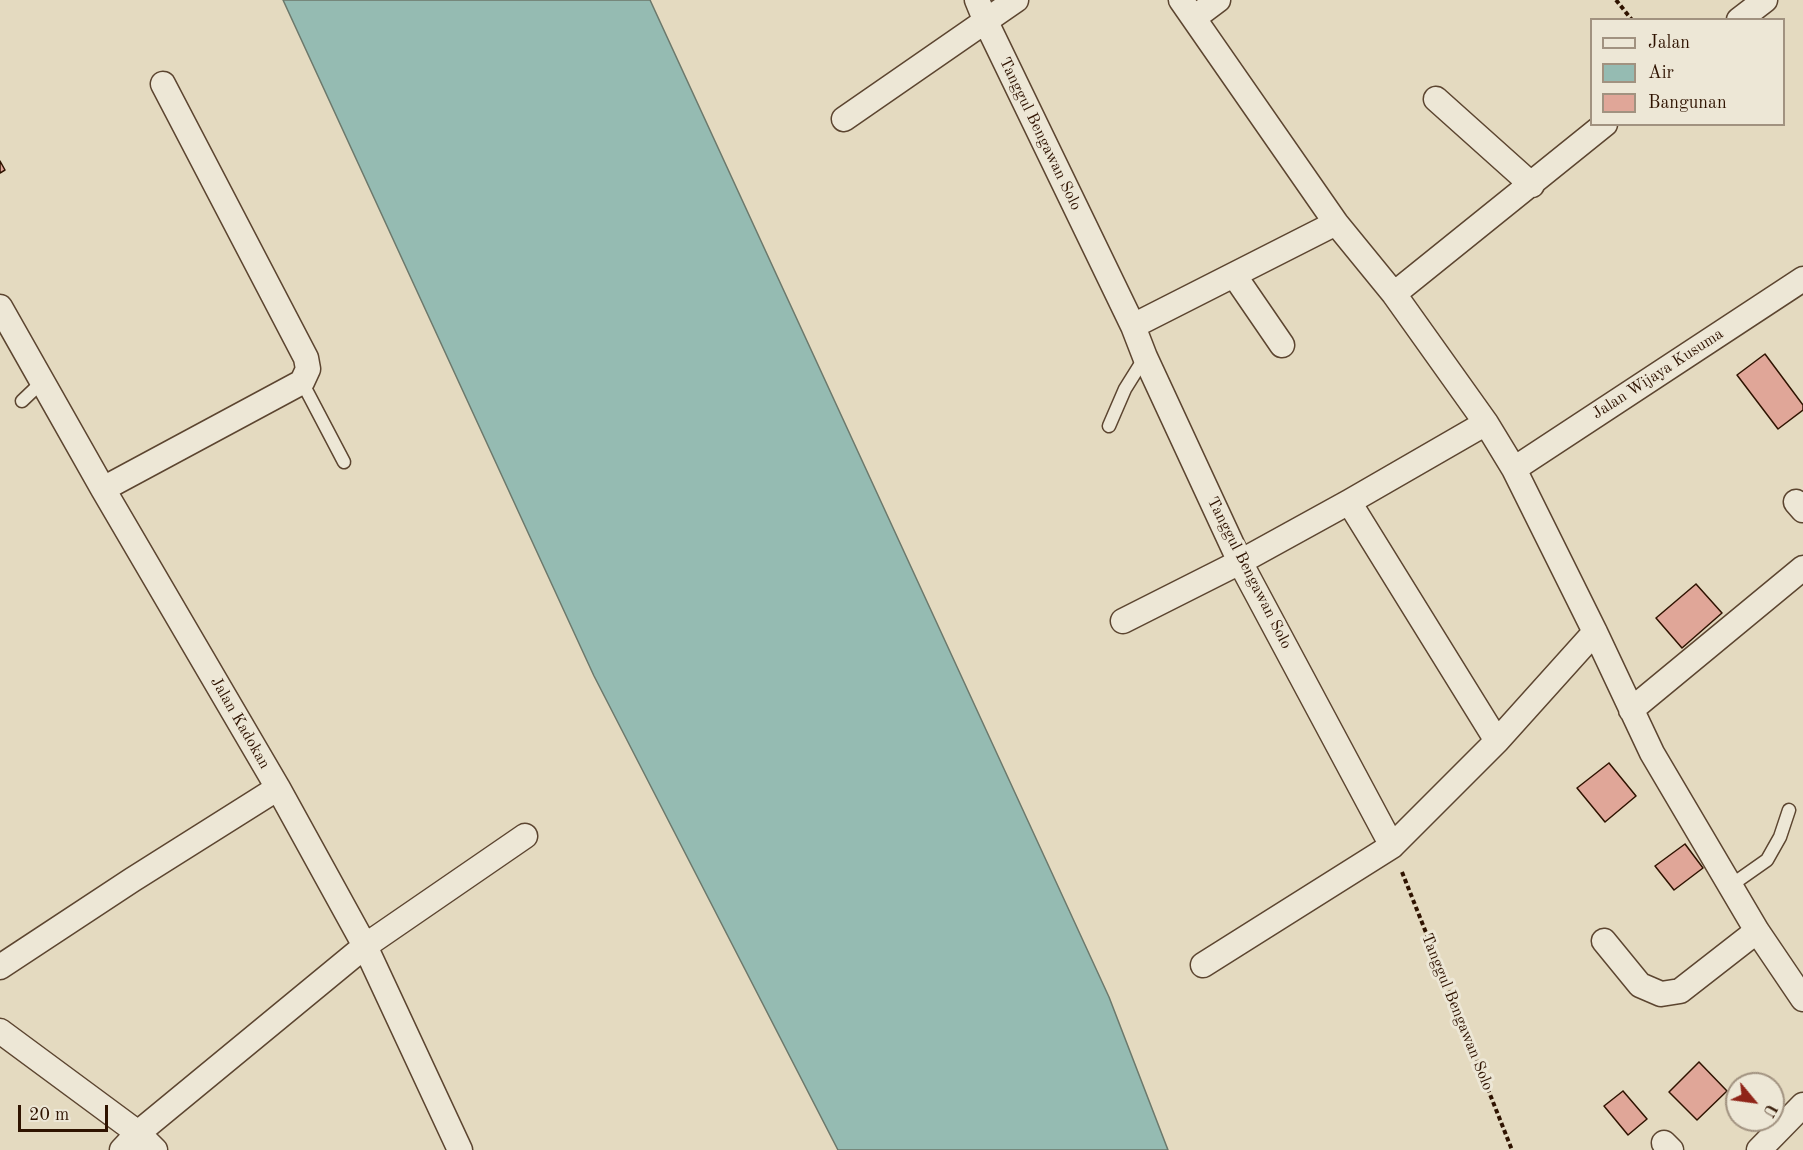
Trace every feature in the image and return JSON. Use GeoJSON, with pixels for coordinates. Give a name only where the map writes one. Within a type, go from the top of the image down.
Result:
{"type":"FeatureCollection","features":[{"type":"Feature","properties":{"kind":"street"},"geometry":{"type":"LineString","coordinates":[[844,119],[981,11],[1016,0]]}},
{"type":"Feature","properties":{"kind":"street"},"geometry":{"type":"LineString","coordinates":[[1218,0],[1187,9],[1336,223],[1395,294],[1486,423],[1514,469],[1652,753],[1757,931],[1803,999]]}},
{"type":"Feature","properties":{"kind":"street"},"geometry":{"type":"LineString","coordinates":[[1742,18],[1766,0]]}},
{"type":"Feature","properties":{"kind":"street","name":"Tanggul Bengawan Solo"},"geometry":{"type":"LineString","coordinates":[[981,11],[1133,326],[1145,357],[1240,562],[1392,846]]}},
{"type":"Feature","properties":{"kind":"street"},"geometry":{"type":"LineString","coordinates":[[104,489],[302,382],[308,369],[306,358],[163,84]]}},
{"type":"Feature","properties":{"kind":"street"},"geometry":{"type":"LineString","coordinates":[[1436,99],[1532,185]]}},
{"type":"Feature","properties":{"kind":"street"},"geometry":{"type":"LineString","coordinates":[[1395,294],[1603,126]]}},
{"type":"Feature","properties":{"kind":"street"},"geometry":{"type":"LineString","coordinates":[[1133,326],[1336,223]]}},
{"type":"Feature","properties":{"kind":"street"},"geometry":{"type":"LineString","coordinates":[[1234,275],[1282,345]]}},
{"type":"Feature","properties":{"kind":"street","name":"Jalan Wijaya Kusuma"},"geometry":{"type":"LineString","coordinates":[[1514,469],[1803,279]]}},
{"type":"Feature","properties":{"kind":"street","name":"Jalan Kadokan"},"geometry":{"type":"LineString","coordinates":[[0,307],[278,788],[365,946],[460,1150]]}},
{"type":"Feature","properties":{"kind":"street"},"geometry":{"type":"LineString","coordinates":[[1122,621],[1240,562],[1486,423]]}},
{"type":"Feature","properties":{"kind":"street"},"geometry":{"type":"LineString","coordinates":[[1349,502],[1497,741]]}},
{"type":"Feature","properties":{"kind":"street"},"geometry":{"type":"LineString","coordinates":[[1631,710],[1803,568]]}},
{"type":"Feature","properties":{"kind":"street"},"geometry":{"type":"LineString","coordinates":[[1203,965],[1392,846],[1497,741],[1595,632]]}},
{"type":"Feature","properties":{"kind":"street"},"geometry":{"type":"LineString","coordinates":[[0,967],[278,788]]}},
{"type":"Feature","properties":{"kind":"street"},"geometry":{"type":"LineString","coordinates":[[130,1142],[365,946],[525,836]]}},
{"type":"Feature","properties":{"kind":"street"},"geometry":{"type":"LineString","coordinates":[[1604,941],[1640,985],[1661,994],[1680,991],[1757,931]]}},
{"type":"Feature","properties":{"kind":"street"},"geometry":{"type":"LineString","coordinates":[[0,1031],[130,1142],[155,1150]]}},
{"type":"Feature","properties":{"kind":"street"},"geometry":{"type":"LineString","coordinates":[[1760,1150],[1803,1105]]}},
{"type":"Feature","properties":{"kind":"lane"},"geometry":{"type":"LineString","coordinates":[[1109,426],[1125,389],[1145,357]]}},
{"type":"Feature","properties":{"kind":"lane"},"geometry":{"type":"LineString","coordinates":[[22,401],[43,381]]}},
{"type":"Feature","properties":{"kind":"lane"},"geometry":{"type":"LineString","coordinates":[[302,382],[344,462]]}},
{"type":"Feature","properties":{"kind":"lane"},"geometry":{"type":"LineString","coordinates":[[1730,886],[1767,860],[1780,837],[1789,810]]}},
{"type":"Feature","properties":{"kind":"path"},"geometry":{"type":"LineString","coordinates":[[1616,0],[1630,18]]}},
{"type":"Feature","properties":{"kind":"path","name":"Tanggul Bengawan Solo"},"geometry":{"type":"LineString","coordinates":[[1392,846],[1512,1150]]}},
{"type":"Feature","properties":{"kind":"water"},"geometry":{"type":"Polygon","coordinates":[[[283,0],[650,0],[1109,997],[1168,1150],[838,1150],[594,676],[283,0]]]}},
{"type":"Feature","properties":{"kind":"building"},"geometry":{"type":"Polygon","coordinates":[[[0,161],[5,170],[0,173],[0,161]]]}},
{"type":"Feature","properties":{"kind":"building"},"geometry":{"type":"Polygon","coordinates":[[[1765,354],[1803,405],[1803,410],[1778,429],[1737,375],[1765,354]]]}},
{"type":"Feature","properties":{"kind":"building"},"geometry":{"type":"Polygon","coordinates":[[[1696,584],[1722,613],[1682,648],[1656,618],[1696,584]]]}},
{"type":"Feature","properties":{"kind":"building"},"geometry":{"type":"Polygon","coordinates":[[[1609,763],[1636,796],[1605,822],[1577,788],[1609,763]]]}},
{"type":"Feature","properties":{"kind":"building"},"geometry":{"type":"Polygon","coordinates":[[[1685,844],[1703,868],[1674,890],[1655,866],[1685,844]]]}},
{"type":"Feature","properties":{"kind":"building"},"geometry":{"type":"Polygon","coordinates":[[[1699,1062],[1725,1089],[1725,1093],[1697,1120],[1669,1092],[1699,1062]]]}},
{"type":"Feature","properties":{"kind":"building"},"geometry":{"type":"Polygon","coordinates":[[[1623,1091],[1647,1119],[1628,1135],[1604,1106],[1623,1091]]]}}]}
